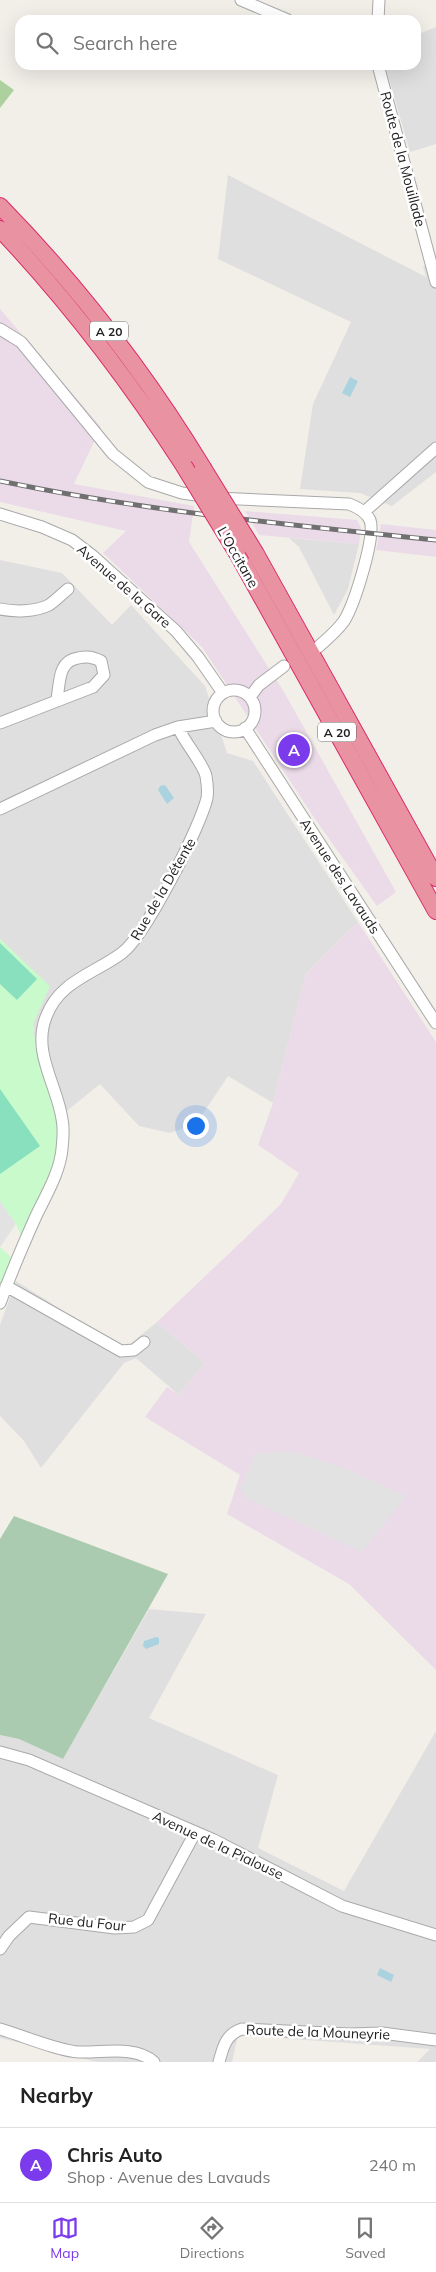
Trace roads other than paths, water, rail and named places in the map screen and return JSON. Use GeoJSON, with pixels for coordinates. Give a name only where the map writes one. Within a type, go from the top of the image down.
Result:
{"type":"FeatureCollection","features":[{"type":"Feature","properties":{"kind":"highway","name":"L'Occitane"},"geometry":{"type":"LineString","coordinates":[[0,206],[56,266],[100,320],[164,407],[256,554],[436,878]]}},
{"type":"Feature","properties":{"kind":"highway","name":"L'Occitane"},"geometry":{"type":"LineString","coordinates":[[0,229],[50,284],[104,351],[184,466],[237,553],[436,911]]}},
{"type":"Feature","properties":{"kind":"street"},"geometry":{"type":"LineString","coordinates":[[241,0],[276,15]]}},
{"type":"Feature","properties":{"kind":"street"},"geometry":{"type":"LineString","coordinates":[[378,15],[380,0]]}},
{"type":"Feature","properties":{"kind":"street","name":"Route de la Mouillade"},"geometry":{"type":"LineString","coordinates":[[379,70],[436,282]]}},
{"type":"Feature","properties":{"kind":"street"},"geometry":{"type":"LineString","coordinates":[[0,329],[21,342],[113,454],[148,482],[182,493],[250,500],[339,502],[349,504],[364,512],[369,518],[371,533],[355,597],[343,622],[317,648]]}},
{"type":"Feature","properties":{"kind":"street"},"geometry":{"type":"LineString","coordinates":[[364,512],[436,448]]}},
{"type":"Feature","properties":{"kind":"street","name":"Avenue de la Gare"},"geometry":{"type":"LineString","coordinates":[[0,514],[42,527],[72,540],[93,556],[176,631],[198,657],[223,693]]}},
{"type":"Feature","properties":{"kind":"street"},"geometry":{"type":"LineString","coordinates":[[0,609],[14,612],[42,607],[49,604],[68,589]]}},
{"type":"Feature","properties":{"kind":"street"},"geometry":{"type":"LineString","coordinates":[[0,722],[93,687],[104,674],[101,661],[89,656],[70,659],[62,668],[57,699]]}},
{"type":"Feature","properties":{"kind":"street"},"geometry":{"type":"LineString","coordinates":[[250,696],[259,686],[284,666]]}},
{"type":"Feature","properties":{"kind":"street"},"geometry":{"type":"LineString","coordinates":[[236,690],[250,696],[255,713],[253,719],[245,728],[232,732],[220,726],[214,715],[214,703],[223,693],[236,690]]}},
{"type":"Feature","properties":{"kind":"street"},"geometry":{"type":"LineString","coordinates":[[0,809],[146,739],[178,727],[216,721]]}},
{"type":"Feature","properties":{"kind":"street","name":"Rue de la Détente"},"geometry":{"type":"LineString","coordinates":[[0,1303],[55,1177],[62,1150],[63,1120],[42,1052],[42,1032],[46,1017],[55,1000],[71,983],[122,953],[143,929],[195,832],[207,797],[206,774],[182,738],[178,727]]}},
{"type":"Feature","properties":{"kind":"street","name":"Avenue des Lavauds"},"geometry":{"type":"LineString","coordinates":[[245,728],[436,1023]]}},
{"type":"Feature","properties":{"kind":"street"},"geometry":{"type":"LineString","coordinates":[[6,1286],[121,1351],[134,1350],[144,1342]]}},
{"type":"Feature","properties":{"kind":"street","name":"Avenue de la Pialouse"},"geometry":{"type":"LineString","coordinates":[[0,1752],[29,1760],[195,1833],[342,1906],[436,1934]]}},
{"type":"Feature","properties":{"kind":"street","name":"Rue du Four"},"geometry":{"type":"LineString","coordinates":[[0,1949],[9,1936],[29,1917],[115,1928],[134,1927],[148,1920],[195,1833]]}},
{"type":"Feature","properties":{"kind":"street","name":"Route de la Mouneyrie"},"geometry":{"type":"LineString","coordinates":[[219,2062],[228,2037],[234,2031],[242,2029],[350,2034],[382,2033],[436,2040]]}},
{"type":"Feature","properties":{"kind":"street"},"geometry":{"type":"LineString","coordinates":[[0,2030],[76,2052],[131,2052],[148,2056],[154,2062]]}},
{"type":"Feature","properties":{"kind":"water"},"geometry":{"type":"Polygon","coordinates":[[[350,377],[358,381],[350,397],[342,393],[350,377]]]}},
{"type":"Feature","properties":{"kind":"water"},"geometry":{"type":"Polygon","coordinates":[[[165,785],[174,798],[167,804],[158,790],[160,786],[165,785]]]}},
{"type":"Feature","properties":{"kind":"water"},"geometry":{"type":"Polygon","coordinates":[[[156,1637],[159,1638],[159,1644],[146,1649],[143,1646],[144,1641],[156,1637]]]}},
{"type":"Feature","properties":{"kind":"water"},"geometry":{"type":"Polygon","coordinates":[[[380,1968],[394,1975],[391,1982],[377,1975],[380,1968]]]}},
{"type":"Feature","properties":{"kind":"railway"},"geometry":{"type":"LineString","coordinates":[[0,481],[54,492],[163,509],[272,523],[436,540]]}},
{"type":"Feature","properties":{"kind":"place","name":"Chris Auto"},"geometry":{"type":"Point","coordinates":[294,750]}}]}
